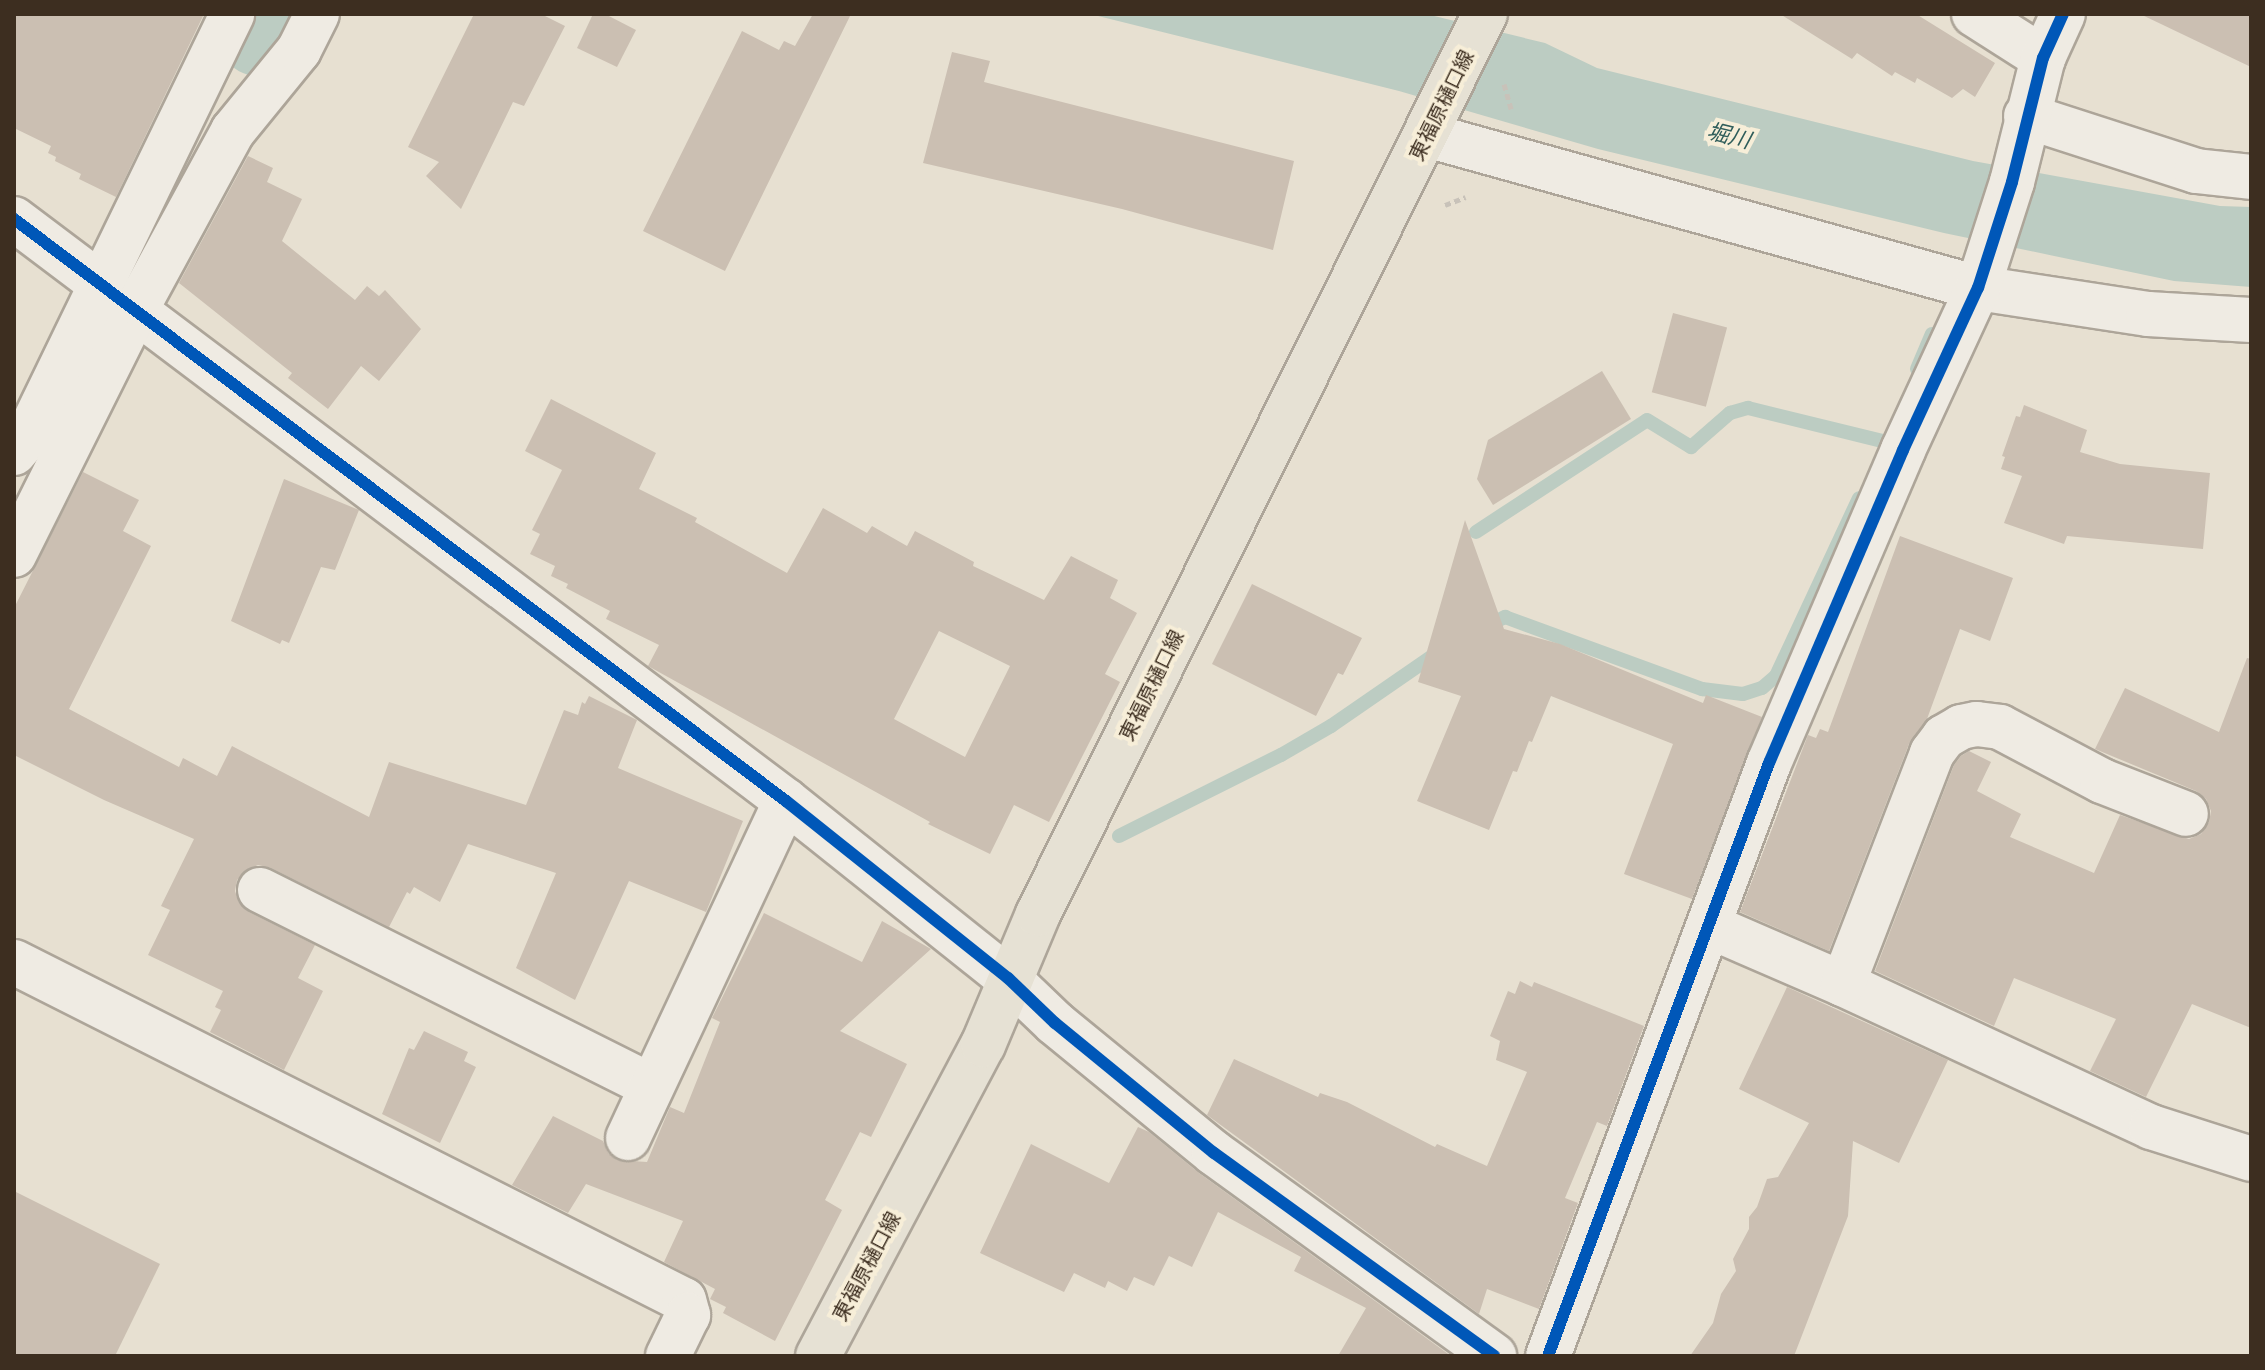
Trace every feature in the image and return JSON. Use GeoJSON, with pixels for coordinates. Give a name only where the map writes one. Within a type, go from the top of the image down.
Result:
{"type":"FeatureCollection","features":[{"type":"Feature","properties":{"kind":"main road","name":"東福原樋口線"},"geometry":{"type":"LineString","coordinates":[[818,1356],[983,1045],[1008,978],[1249,485],[1479,28]]}},
{"type":"Feature","properties":{"kind":"street"},"geometry":{"type":"LineString","coordinates":[[14,453],[26,439],[232,14]]}},
{"type":"Feature","properties":{"kind":"street"},"geometry":{"type":"LineString","coordinates":[[14,555],[135,312],[233,131],[299,50],[317,14]]}},
{"type":"Feature","properties":{"kind":"street"},"geometry":{"type":"LineString","coordinates":[[1974,14],[2043,58]]}},
{"type":"Feature","properties":{"kind":"street"},"geometry":{"type":"LineString","coordinates":[[1548,1356],[1769,763],[1903,450],[1978,288],[2012,182],[2024,122],[2043,58],[2063,14]]}},
{"type":"Feature","properties":{"kind":"street"},"geometry":{"type":"LineString","coordinates":[[2024,122],[2196,171],[2251,177]]}},
{"type":"Feature","properties":{"kind":"street"},"geometry":{"type":"LineString","coordinates":[[1432,125],[1978,288],[2148,314],[2251,320]]}},
{"type":"Feature","properties":{"kind":"street"},"geometry":{"type":"LineString","coordinates":[[14,219],[786,801],[1008,978],[1055,1023],[1214,1153],[1494,1356]]}},
{"type":"Feature","properties":{"kind":"street"},"geometry":{"type":"LineString","coordinates":[[1843,984],[1932,753],[1944,737],[1961,727],[1977,724],[2000,727],[2102,781],[2186,814]]}},
{"type":"Feature","properties":{"kind":"street"},"geometry":{"type":"LineString","coordinates":[[628,1138],[786,801]]}},
{"type":"Feature","properties":{"kind":"street"},"geometry":{"type":"LineString","coordinates":[[260,890],[652,1086]]}},
{"type":"Feature","properties":{"kind":"street"},"geometry":{"type":"LineString","coordinates":[[1709,926],[1843,984],[2151,1127],[2251,1159]]}},
{"type":"Feature","properties":{"kind":"street"},"geometry":{"type":"LineString","coordinates":[[14,962],[684,1300],[688,1315],[668,1356]]}},
{"type":"Feature","properties":{"kind":"path"},"geometry":{"type":"LineString","coordinates":[[1434,210],[1471,195]]}},
{"type":"Feature","properties":{"kind":"water","name":"堀川"},"geometry":{"type":"Polygon","coordinates":[[[1090,14],[1426,14],[1545,43],[1597,68],[1973,161],[2220,206],[2251,207],[2251,287],[2174,281],[1944,233],[1598,149],[1399,91],[1090,14]]]}},
{"type":"Feature","properties":{"kind":"building"},"geometry":{"type":"Polygon","coordinates":[[[14,14],[204,14],[116,197],[79,179],[81,174],[55,161],[56,157],[48,153],[51,146],[14,128],[14,14]]]}},
{"type":"Feature","properties":{"kind":"building"},"geometry":{"type":"Polygon","coordinates":[[[474,14],[541,14],[565,26],[524,106],[513,102],[461,209],[426,176],[439,162],[408,147],[474,14]]]}},
{"type":"Feature","properties":{"kind":"building"},"geometry":{"type":"Polygon","coordinates":[[[593,14],[605,14],[636,30],[617,67],[577,48],[593,14]]]}},
{"type":"Feature","properties":{"kind":"building"},"geometry":{"type":"Polygon","coordinates":[[[813,14],[851,14],[725,271],[643,231],[742,31],[779,50],[784,41],[795,46],[813,14]]]}},
{"type":"Feature","properties":{"kind":"building"},"geometry":{"type":"Polygon","coordinates":[[[1780,14],[1916,14],[1995,63],[1975,97],[1963,89],[1952,98],[1917,78],[1915,83],[1895,72],[1892,76],[1857,53],[1852,59],[1780,14]]]}},
{"type":"Feature","properties":{"kind":"building"},"geometry":{"type":"Polygon","coordinates":[[[2140,14],[2251,14],[2251,67],[2140,14]]]}},
{"type":"Feature","properties":{"kind":"building"},"geometry":{"type":"Polygon","coordinates":[[[952,52],[990,61],[984,82],[1294,161],[1273,250],[1122,209],[923,163],[952,52]]]}},
{"type":"Feature","properties":{"kind":"building"},"geometry":{"type":"Polygon","coordinates":[[[248,156],[273,168],[267,182],[302,199],[282,241],[355,300],[367,286],[379,296],[385,290],[421,329],[379,381],[361,366],[328,409],[288,378],[292,373],[179,283],[248,156]]]}},
{"type":"Feature","properties":{"kind":"building"},"geometry":{"type":"Polygon","coordinates":[[[1673,313],[1727,327],[1706,407],[1652,392],[1673,313]]]}},
{"type":"Feature","properties":{"kind":"building"},"geometry":{"type":"Polygon","coordinates":[[[1602,371],[1631,419],[1493,505],[1477,479],[1488,440],[1602,371]]]}},
{"type":"Feature","properties":{"kind":"building"},"geometry":{"type":"Polygon","coordinates":[[[551,399],[656,453],[639,489],[697,518],[695,522],[787,573],[823,508],[867,533],[872,526],[907,546],[915,531],[974,562],[973,566],[1044,600],[1071,556],[1118,580],[1110,598],[1137,613],[1105,674],[1120,682],[1049,822],[1014,805],[990,854],[928,824],[930,822],[648,666],[659,645],[606,619],[610,611],[566,588],[568,584],[551,576],[555,566],[530,554],[540,534],[532,530],[562,470],[525,451],[551,399]],[[939,631],[894,719],[965,757],[1010,666],[939,631]]]}},
{"type":"Feature","properties":{"kind":"building"},"geometry":{"type":"Polygon","coordinates":[[[2024,405],[2087,430],[2080,452],[2120,464],[2210,473],[2203,549],[2067,536],[2064,544],[2004,523],[2022,476],[2001,469],[2005,457],[2002,456],[2016,416],[2020,417],[2024,405]]]}},
{"type":"Feature","properties":{"kind":"building"},"geometry":{"type":"Polygon","coordinates":[[[83,472],[139,500],[123,531],[151,546],[69,709],[179,767],[183,758],[217,776],[232,746],[369,817],[389,762],[526,805],[564,710],[578,715],[582,702],[585,704],[589,696],[637,720],[618,768],[743,821],[706,912],[629,881],[575,1000],[516,968],[556,873],[468,844],[440,902],[414,887],[410,894],[407,892],[389,927],[271,868],[258,865],[246,870],[237,880],[235,891],[239,903],[249,912],[315,945],[298,978],[323,991],[284,1070],[210,1032],[221,1010],[215,1007],[223,991],[148,955],[170,910],[161,906],[194,839],[104,800],[14,755],[14,608],[83,472]]]}},
{"type":"Feature","properties":{"kind":"building"},"geometry":{"type":"Polygon","coordinates":[[[284,479],[359,510],[335,570],[321,567],[289,643],[282,640],[280,644],[231,621],[284,479]]]}},
{"type":"Feature","properties":{"kind":"building"},"geometry":{"type":"Polygon","coordinates":[[[1465,520],[1504,629],[1560,644],[1703,703],[1706,695],[1762,717],[1692,899],[1624,874],[1673,744],[1551,696],[1517,772],[1513,771],[1489,830],[1417,801],[1461,696],[1418,682],[1465,520]]]}},
{"type":"Feature","properties":{"kind":"building"},"geometry":{"type":"Polygon","coordinates":[[[1900,536],[2013,578],[1990,641],[1960,629],[1927,719],[1909,744],[1829,951],[1740,912],[1808,735],[1816,738],[1820,729],[1828,732],[1900,536]]]}},
{"type":"Feature","properties":{"kind":"building"},"geometry":{"type":"Polygon","coordinates":[[[1252,584],[1362,638],[1343,675],[1338,673],[1316,716],[1212,664],[1252,584]]]}},
{"type":"Feature","properties":{"kind":"building"},"geometry":{"type":"Polygon","coordinates":[[[2247,658],[2251,659],[2251,1028],[2192,1004],[2146,1097],[2090,1071],[2116,1019],[2014,978],[1994,1026],[1875,971],[1954,765],[1961,756],[1969,751],[1991,762],[1977,791],[2021,814],[2010,837],[2094,873],[2120,815],[2189,839],[2201,834],[2209,822],[2211,811],[2206,799],[2196,791],[2095,749],[2125,688],[2219,732],[2247,658]]]}},
{"type":"Feature","properties":{"kind":"building"},"geometry":{"type":"Polygon","coordinates":[[[764,913],[862,962],[882,921],[931,949],[840,1031],[907,1064],[871,1137],[860,1132],[825,1200],[842,1210],[775,1341],[723,1313],[726,1307],[710,1299],[715,1289],[664,1262],[683,1221],[586,1184],[568,1213],[512,1185],[553,1116],[603,1141],[608,1153],[617,1160],[647,1162],[670,1107],[684,1113],[720,1022],[712,1018],[764,913]]]}},
{"type":"Feature","properties":{"kind":"building"},"geometry":{"type":"Polygon","coordinates":[[[1520,981],[1532,987],[1534,982],[1644,1026],[1607,1126],[1597,1122],[1565,1198],[1578,1203],[1539,1309],[1487,1289],[1479,1314],[1207,1115],[1234,1059],[1318,1097],[1320,1093],[1347,1102],[1435,1147],[1437,1144],[1487,1166],[1527,1072],[1496,1060],[1500,1041],[1490,1036],[1508,991],[1515,994],[1520,981]]]}},
{"type":"Feature","properties":{"kind":"building"},"geometry":{"type":"Polygon","coordinates":[[[1787,987],[1948,1060],[1899,1163],[1853,1141],[1848,1216],[1794,1356],[1690,1356],[1713,1323],[1721,1294],[1736,1271],[1733,1259],[1749,1229],[1749,1217],[1757,1207],[1767,1179],[1778,1177],[1809,1123],[1739,1089],[1787,987]]]}},
{"type":"Feature","properties":{"kind":"building"},"geometry":{"type":"Polygon","coordinates":[[[424,1031],[468,1052],[464,1061],[476,1067],[440,1143],[382,1114],[409,1048],[414,1050],[424,1031]]]}},
{"type":"Feature","properties":{"kind":"building"},"geometry":{"type":"Polygon","coordinates":[[[1138,1127],[1149,1132],[1199,1173],[1451,1356],[1338,1356],[1366,1308],[1294,1271],[1301,1257],[1218,1212],[1192,1267],[1169,1256],[1154,1286],[1134,1277],[1127,1291],[1108,1281],[1105,1288],[1074,1273],[1064,1292],[980,1253],[1031,1144],[1109,1183],[1138,1127]]]}},
{"type":"Feature","properties":{"kind":"building"},"geometry":{"type":"Polygon","coordinates":[[[14,1191],[160,1264],[115,1356],[14,1356],[14,1191]]]}},
{"type":"Feature","properties":{"kind":"waterway"},"geometry":{"type":"LineString","coordinates":[[259,32],[268,14]]}},
{"type":"Feature","properties":{"kind":"waterway"},"geometry":{"type":"LineString","coordinates":[[1917,369],[1932,334]]}},
{"type":"Feature","properties":{"kind":"waterway"},"geometry":{"type":"LineString","coordinates":[[1476,532],[1647,420],[1691,447],[1730,413],[1748,408],[1886,442]]}},
{"type":"Feature","properties":{"kind":"waterway"},"geometry":{"type":"LineString","coordinates":[[1483,628],[1505,617],[1702,689],[1743,694],[1762,688],[1776,676],[1859,498]]}},
{"type":"Feature","properties":{"kind":"waterway"},"geometry":{"type":"LineString","coordinates":[[1119,836],[1281,755],[1331,726],[1437,653]]}},
{"type":"Feature","properties":{"kind":"cycle path"},"geometry":{"type":"LineString","coordinates":[[1548,1356],[1769,763],[1903,450],[1978,288],[2012,182],[2043,58],[2063,14]]}},
{"type":"Feature","properties":{"kind":"cycle path"},"geometry":{"type":"LineString","coordinates":[[14,219],[786,801],[1008,978],[1055,1023],[1214,1153],[1494,1356]]}}]}
